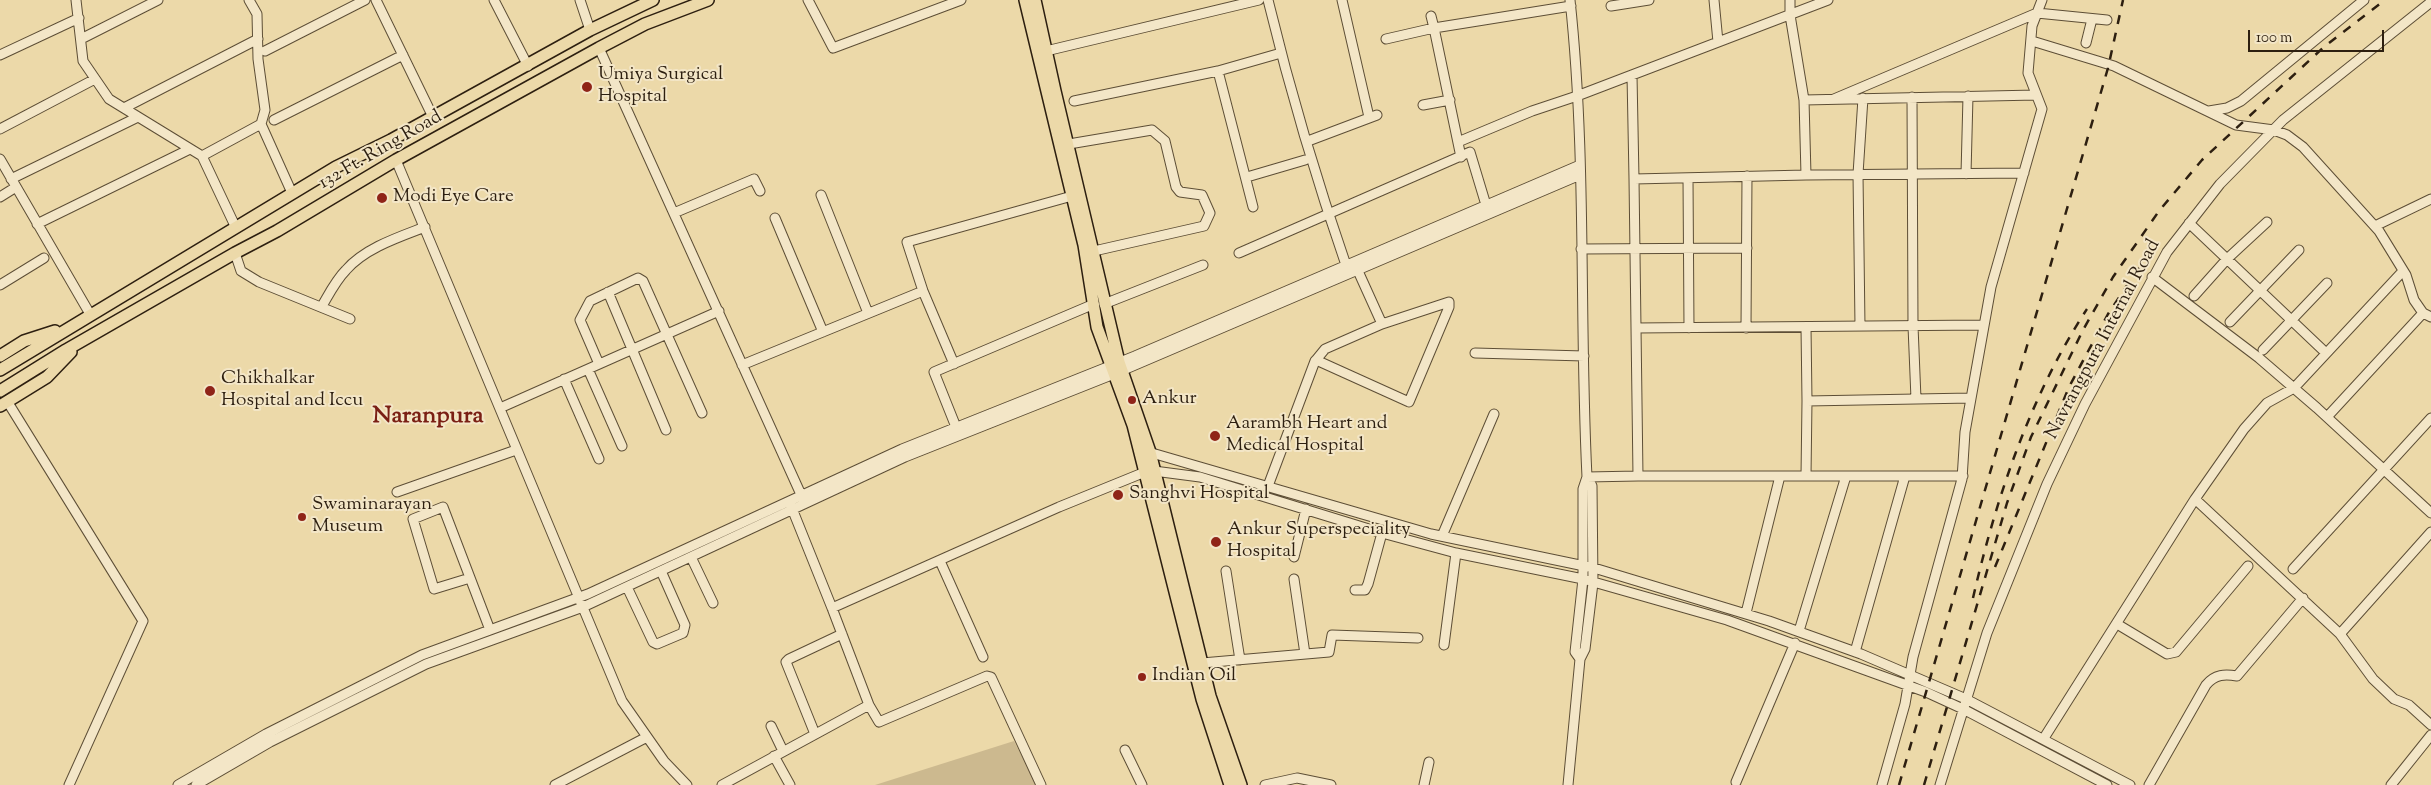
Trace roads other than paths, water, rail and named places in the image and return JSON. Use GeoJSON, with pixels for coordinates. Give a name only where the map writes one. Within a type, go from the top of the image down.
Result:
{"type":"FeatureCollection","features":[{"type":"Feature","properties":{"kind":"main road","name":"132 Ft. Ring Road"},"geometry":{"type":"LineString","coordinates":[[69,326],[336,167],[528,66],[590,30],[653,0]]}},
{"type":"Feature","properties":{"kind":"main road","name":"132 Ft. Ring Road"},"geometry":{"type":"LineString","coordinates":[[77,345],[235,252],[277,231],[396,160],[599,48],[645,24],[708,0]]}},
{"type":"Feature","properties":{"kind":"main road"},"geometry":{"type":"LineString","coordinates":[[1025,0],[1099,304],[1117,368],[1145,451],[1202,698],[1230,785]]}},
{"type":"Feature","properties":{"kind":"main road"},"geometry":{"type":"LineString","coordinates":[[1035,0],[1094,250],[1099,304]]}},
{"type":"Feature","properties":{"kind":"main road"},"geometry":{"type":"LineString","coordinates":[[0,370],[69,326]]}},
{"type":"Feature","properties":{"kind":"main road"},"geometry":{"type":"LineString","coordinates":[[0,356],[24,341],[69,326]]}},
{"type":"Feature","properties":{"kind":"main road"},"geometry":{"type":"LineString","coordinates":[[0,391],[77,345]]}},
{"type":"Feature","properties":{"kind":"main road"},"geometry":{"type":"LineString","coordinates":[[4,403],[47,377],[77,345]]}},
{"type":"Feature","properties":{"kind":"main road"},"geometry":{"type":"LineString","coordinates":[[1150,472],[1210,696],[1241,785]]}},
{"type":"Feature","properties":{"kind":"street"},"geometry":{"type":"LineString","coordinates":[[76,0],[83,61],[109,100],[202,156],[236,228]]}},
{"type":"Feature","properties":{"kind":"street"},"geometry":{"type":"LineString","coordinates":[[81,39],[158,0]]}},
{"type":"Feature","properties":{"kind":"street"},"geometry":{"type":"LineString","coordinates":[[250,0],[257,14],[265,110],[261,124],[292,193]]}},
{"type":"Feature","properties":{"kind":"street"},"geometry":{"type":"LineString","coordinates":[[265,50],[365,0]]}},
{"type":"Feature","properties":{"kind":"street"},"geometry":{"type":"LineString","coordinates":[[376,0],[433,117]]}},
{"type":"Feature","properties":{"kind":"street"},"geometry":{"type":"LineString","coordinates":[[494,0],[528,66]]}},
{"type":"Feature","properties":{"kind":"street"},"geometry":{"type":"LineString","coordinates":[[580,0],[590,30]]}},
{"type":"Feature","properties":{"kind":"street"},"geometry":{"type":"LineString","coordinates":[[808,0],[833,48],[961,0]]}},
{"type":"Feature","properties":{"kind":"street"},"geometry":{"type":"LineString","coordinates":[[1046,50],[1259,0]]}},
{"type":"Feature","properties":{"kind":"street"},"geometry":{"type":"LineString","coordinates":[[1268,0],[1281,53],[1329,215],[1351,271],[1382,324]]}},
{"type":"Feature","properties":{"kind":"street"},"geometry":{"type":"LineString","coordinates":[[1308,141],[1373,116],[1342,0]]}},
{"type":"Feature","properties":{"kind":"street"},"geometry":{"type":"LineString","coordinates":[[1611,6],[1649,0]]}},
{"type":"Feature","properties":{"kind":"street"},"geometry":{"type":"LineString","coordinates":[[1714,0],[1718,42]]}},
{"type":"Feature","properties":{"kind":"street"},"geometry":{"type":"LineString","coordinates":[[1790,0],[1790,15],[1804,100],[1806,175]]}},
{"type":"Feature","properties":{"kind":"street"},"geometry":{"type":"LineString","coordinates":[[1458,142],[1532,110],[1577,96],[1828,0]]}},
{"type":"Feature","properties":{"kind":"street"},"geometry":{"type":"LineString","coordinates":[[1882,785],[1908,686],[1913,656],[1963,476],[1965,432],[1999,253],[2042,109],[2028,73],[2032,26],[2042,0]]}},
{"type":"Feature","properties":{"kind":"street"},"geometry":{"type":"LineString","coordinates":[[2209,111],[2227,108],[2241,101],[2364,0]]}},
{"type":"Feature","properties":{"kind":"street","name":"Navrangpura Internal Road"},"geometry":{"type":"LineString","coordinates":[[1940,785],[1987,633],[2047,484],[2085,404],[2152,277],[2220,184],[2290,114],[2431,2]]}},
{"type":"Feature","properties":{"kind":"street"},"geometry":{"type":"LineString","coordinates":[[1386,39],[1434,28],[1570,3],[1580,164],[1587,477],[1583,489],[1583,579],[1575,652],[1580,659]]}},
{"type":"Feature","properties":{"kind":"street"},"geometry":{"type":"LineString","coordinates":[[1834,99],[2037,13],[2107,20]]}},
{"type":"Feature","properties":{"kind":"street"},"geometry":{"type":"LineString","coordinates":[[1432,16],[1461,157]]}},
{"type":"Feature","properties":{"kind":"street"},"geometry":{"type":"LineString","coordinates":[[0,55],[79,18]]}},
{"type":"Feature","properties":{"kind":"street"},"geometry":{"type":"LineString","coordinates":[[2086,43],[2092,18]]}},
{"type":"Feature","properties":{"kind":"street"},"geometry":{"type":"LineString","coordinates":[[124,108],[258,38]]}},
{"type":"Feature","properties":{"kind":"street"},"geometry":{"type":"LineString","coordinates":[[2032,41],[2114,66],[2209,111],[2236,126],[2274,130],[2286,135],[2302,147],[2375,226],[2403,271],[2414,300],[2427,315],[2327,417]]}},
{"type":"Feature","properties":{"kind":"street"},"geometry":{"type":"LineString","coordinates":[[599,48],[803,500]]}},
{"type":"Feature","properties":{"kind":"street"},"geometry":{"type":"LineString","coordinates":[[1074,101],[1218,71],[1281,53]]}},
{"type":"Feature","properties":{"kind":"street"},"geometry":{"type":"LineString","coordinates":[[274,120],[403,54]]}},
{"type":"Feature","properties":{"kind":"street"},"geometry":{"type":"LineString","coordinates":[[1218,71],[1247,177],[1253,207]]}},
{"type":"Feature","properties":{"kind":"street"},"geometry":{"type":"LineString","coordinates":[[1632,75],[1638,476]]}},
{"type":"Feature","properties":{"kind":"street"},"geometry":{"type":"LineString","coordinates":[[0,129],[95,79]]}},
{"type":"Feature","properties":{"kind":"street"},"geometry":{"type":"LineString","coordinates":[[1804,100],[2036,95]]}},
{"type":"Feature","properties":{"kind":"street"},"geometry":{"type":"LineString","coordinates":[[1966,174],[1968,96]]}},
{"type":"Feature","properties":{"kind":"street"},"geometry":{"type":"LineString","coordinates":[[1912,97],[1913,326],[1916,399]]}},
{"type":"Feature","properties":{"kind":"street"},"geometry":{"type":"LineString","coordinates":[[1860,326],[1858,174],[1863,98]]}},
{"type":"Feature","properties":{"kind":"street"},"geometry":{"type":"LineString","coordinates":[[1423,105],[1450,100]]}},
{"type":"Feature","properties":{"kind":"street"},"geometry":{"type":"LineString","coordinates":[[11,179],[138,117]]}},
{"type":"Feature","properties":{"kind":"street"},"geometry":{"type":"LineString","coordinates":[[202,156],[261,124]]}},
{"type":"Feature","properties":{"kind":"street"},"geometry":{"type":"LineString","coordinates":[[1069,144],[1152,130],[1165,142],[1176,187],[1180,192],[1202,195],[1210,213],[1204,226],[1094,250]]}},
{"type":"Feature","properties":{"kind":"street"},"geometry":{"type":"LineString","coordinates":[[37,224],[190,149]]}},
{"type":"Feature","properties":{"kind":"street"},"geometry":{"type":"LineString","coordinates":[[1239,253],[1470,152],[1486,205]]}},
{"type":"Feature","properties":{"kind":"street"},"geometry":{"type":"LineString","coordinates":[[0,159],[90,314]]}},
{"type":"Feature","properties":{"kind":"street"},"geometry":{"type":"LineString","coordinates":[[396,160],[577,598],[583,607],[622,701],[664,761],[687,785]]}},
{"type":"Feature","properties":{"kind":"street"},"geometry":{"type":"LineString","coordinates":[[1247,177],[1304,160]]}},
{"type":"Feature","properties":{"kind":"street"},"geometry":{"type":"LineString","coordinates":[[1351,271],[1486,205],[1580,164]]}},
{"type":"Feature","properties":{"kind":"street"},"geometry":{"type":"LineString","coordinates":[[1634,179],[1858,174],[2024,173]]}},
{"type":"Feature","properties":{"kind":"street"},"geometry":{"type":"LineString","coordinates":[[178,785],[266,734],[422,655],[577,598],[789,501],[803,500],[1580,175]]}},
{"type":"Feature","properties":{"kind":"street"},"geometry":{"type":"LineString","coordinates":[[1746,328],[1747,176]]}},
{"type":"Feature","properties":{"kind":"street"},"geometry":{"type":"LineString","coordinates":[[1688,178],[1689,328]]}},
{"type":"Feature","properties":{"kind":"street"},"geometry":{"type":"LineString","coordinates":[[674,213],[754,179],[760,191]]}},
{"type":"Feature","properties":{"kind":"street"},"geometry":{"type":"LineString","coordinates":[[0,197],[16,187]]}},
{"type":"Feature","properties":{"kind":"street"},"geometry":{"type":"LineString","coordinates":[[821,194],[868,313]]}},
{"type":"Feature","properties":{"kind":"street"},"geometry":{"type":"LineString","coordinates":[[954,364],[923,291],[907,242],[1072,196]]}},
{"type":"Feature","properties":{"kind":"street"},"geometry":{"type":"LineString","coordinates":[[2375,226],[2431,199]]}},
{"type":"Feature","properties":{"kind":"street"},"geometry":{"type":"LineString","coordinates":[[775,218],[823,332]]}},
{"type":"Feature","properties":{"kind":"street"},"geometry":{"type":"LineString","coordinates":[[2194,296],[2228,259],[2267,222]]}},
{"type":"Feature","properties":{"kind":"street"},"geometry":{"type":"LineString","coordinates":[[2190,223],[2326,353]]}},
{"type":"Feature","properties":{"kind":"street"},"geometry":{"type":"LineString","coordinates":[[322,306],[345,270],[360,257],[399,237],[425,228]]}},
{"type":"Feature","properties":{"kind":"street"},"geometry":{"type":"LineString","coordinates":[[1581,249],[1747,248]]}},
{"type":"Feature","properties":{"kind":"street"},"geometry":{"type":"LineString","coordinates":[[2230,322],[2299,250]]}},
{"type":"Feature","properties":{"kind":"street"},"geometry":{"type":"LineString","coordinates":[[235,252],[240,271],[259,282],[350,318]]}},
{"type":"Feature","properties":{"kind":"street"},"geometry":{"type":"LineString","coordinates":[[0,285],[44,258]]}},
{"type":"Feature","properties":{"kind":"street"},"geometry":{"type":"LineString","coordinates":[[956,427],[934,372],[1099,304],[1202,265]]}},
{"type":"Feature","properties":{"kind":"street"},"geometry":{"type":"LineString","coordinates":[[2044,738],[2195,499],[2255,416],[2267,403],[2294,388],[2403,271]]}},
{"type":"Feature","properties":{"kind":"street"},"geometry":{"type":"LineString","coordinates":[[2152,277],[2259,358],[2327,417],[2431,513]]}},
{"type":"Feature","properties":{"kind":"street"},"geometry":{"type":"LineString","coordinates":[[599,364],[580,320],[590,300],[638,278],[643,281],[702,413]]}},
{"type":"Feature","properties":{"kind":"street"},"geometry":{"type":"LineString","coordinates":[[2263,350],[2327,283]]}},
{"type":"Feature","properties":{"kind":"street"},"geometry":{"type":"LineString","coordinates":[[742,365],[923,291]]}},
{"type":"Feature","properties":{"kind":"street"},"geometry":{"type":"LineString","coordinates":[[608,292],[666,430]]}},
{"type":"Feature","properties":{"kind":"street"},"geometry":{"type":"LineString","coordinates":[[1268,486],[1316,360],[1325,349],[1382,324],[1448,302],[1449,307],[1408,402],[1316,360]]}},
{"type":"Feature","properties":{"kind":"street"},"geometry":{"type":"LineString","coordinates":[[500,408],[719,311]]}},
{"type":"Feature","properties":{"kind":"street"},"geometry":{"type":"LineString","coordinates":[[1636,328],[1984,325]]}},
{"type":"Feature","properties":{"kind":"street"},"geometry":{"type":"LineString","coordinates":[[1806,327],[1806,476]]}},
{"type":"Feature","properties":{"kind":"street"},"geometry":{"type":"LineString","coordinates":[[1475,353],[1584,356]]}},
{"type":"Feature","properties":{"kind":"street"},"geometry":{"type":"LineString","coordinates":[[196,785],[270,742],[426,664],[583,607],[793,510],[803,500],[902,449],[956,427],[1117,368]]}},
{"type":"Feature","properties":{"kind":"street"},"geometry":{"type":"LineString","coordinates":[[588,370],[622,446]]}},
{"type":"Feature","properties":{"kind":"street"},"geometry":{"type":"LineString","coordinates":[[564,379],[600,459]]}},
{"type":"Feature","properties":{"kind":"street"},"geometry":{"type":"LineString","coordinates":[[1807,400],[1971,398]]}},
{"type":"Feature","properties":{"kind":"street"},"geometry":{"type":"LineString","coordinates":[[4,403],[143,622],[70,785]]}},
{"type":"Feature","properties":{"kind":"street"},"geometry":{"type":"LineString","coordinates":[[1442,536],[1494,414]]}},
{"type":"Feature","properties":{"kind":"street"},"geometry":{"type":"LineString","coordinates":[[2294,569],[2431,418]]}},
{"type":"Feature","properties":{"kind":"street"},"geometry":{"type":"LineString","coordinates":[[397,492],[516,450]]}},
{"type":"Feature","properties":{"kind":"street"},"geometry":{"type":"LineString","coordinates":[[1145,451],[1442,536],[1594,568],[1746,613],[1855,652],[1966,698],[2130,785]]}},
{"type":"Feature","properties":{"kind":"street"},"geometry":{"type":"LineString","coordinates":[[832,608],[1059,507],[1150,472],[1200,477],[1382,533],[1456,553],[1583,579],[1727,620],[1795,643],[1963,709],[2107,785]]}},
{"type":"Feature","properties":{"kind":"street"},"geometry":{"type":"LineString","coordinates":[[1746,613],[1780,476]]}},
{"type":"Feature","properties":{"kind":"street"},"geometry":{"type":"LineString","coordinates":[[1799,631],[1846,476]]}},
{"type":"Feature","properties":{"kind":"street"},"geometry":{"type":"LineString","coordinates":[[1855,652],[1905,476]]}},
{"type":"Feature","properties":{"kind":"street"},"geometry":{"type":"LineString","coordinates":[[1587,477],[1963,476]]}},
{"type":"Feature","properties":{"kind":"street"},"geometry":{"type":"LineString","coordinates":[[1568,785],[1580,659],[1585,649],[1594,568],[1592,486],[1587,477]]}},
{"type":"Feature","properties":{"kind":"street"},"geometry":{"type":"LineString","coordinates":[[2195,499],[2340,634],[2373,679],[2394,699],[2409,705],[2431,725]]}},
{"type":"Feature","properties":{"kind":"street"},"geometry":{"type":"LineString","coordinates":[[789,501],[869,705],[879,722],[987,676],[991,677],[1041,785]]}},
{"type":"Feature","properties":{"kind":"street"},"geometry":{"type":"LineString","coordinates":[[470,578],[434,589],[413,519],[443,507],[490,630]]}},
{"type":"Feature","properties":{"kind":"street"},"geometry":{"type":"LineString","coordinates":[[1294,558],[1306,509]]}},
{"type":"Feature","properties":{"kind":"street"},"geometry":{"type":"LineString","coordinates":[[2340,634],[2431,532]]}},
{"type":"Feature","properties":{"kind":"street"},"geometry":{"type":"LineString","coordinates":[[1355,590],[1365,590],[1368,584],[1382,533]]}},
{"type":"Feature","properties":{"kind":"street"},"geometry":{"type":"LineString","coordinates":[[1444,645],[1456,553]]}},
{"type":"Feature","properties":{"kind":"street"},"geometry":{"type":"LineString","coordinates":[[691,557],[713,604]]}},
{"type":"Feature","properties":{"kind":"street"},"geometry":{"type":"LineString","coordinates":[[940,561],[983,657]]}},
{"type":"Feature","properties":{"kind":"street"},"geometry":{"type":"LineString","coordinates":[[2117,624],[2167,654],[2176,652],[2248,566]]}},
{"type":"Feature","properties":{"kind":"street"},"geometry":{"type":"LineString","coordinates":[[627,587],[653,642],[657,644],[683,633],[685,625],[662,571]]}},
{"type":"Feature","properties":{"kind":"street"},"geometry":{"type":"LineString","coordinates":[[1226,571],[1240,660]]}},
{"type":"Feature","properties":{"kind":"street"},"geometry":{"type":"LineString","coordinates":[[1294,579],[1305,654]]}},
{"type":"Feature","properties":{"kind":"street"},"geometry":{"type":"LineString","coordinates":[[2149,785],[2206,684],[2211,679],[2224,674],[2237,676],[2303,598]]}},
{"type":"Feature","properties":{"kind":"street"},"geometry":{"type":"LineString","coordinates":[[815,734],[786,662],[790,658],[842,634]]}},
{"type":"Feature","properties":{"kind":"street"},"geometry":{"type":"LineString","coordinates":[[1202,663],[1329,652],[1332,635],[1418,638]]}},
{"type":"Feature","properties":{"kind":"street"},"geometry":{"type":"LineString","coordinates":[[1736,782],[1795,643]]}},
{"type":"Feature","properties":{"kind":"street"},"geometry":{"type":"LineString","coordinates":[[722,785],[869,705]]}},
{"type":"Feature","properties":{"kind":"street"},"geometry":{"type":"LineString","coordinates":[[771,726],[783,751]]}},
{"type":"Feature","properties":{"kind":"street"},"geometry":{"type":"LineString","coordinates":[[2391,785],[2431,735]]}},
{"type":"Feature","properties":{"kind":"street"},"geometry":{"type":"LineString","coordinates":[[555,785],[647,737]]}},
{"type":"Feature","properties":{"kind":"street"},"geometry":{"type":"LineString","coordinates":[[1125,750],[1142,785]]}},
{"type":"Feature","properties":{"kind":"street"},"geometry":{"type":"LineString","coordinates":[[774,756],[790,785]]}},
{"type":"Feature","properties":{"kind":"street"},"geometry":{"type":"LineString","coordinates":[[1424,785],[1430,762]]}},
{"type":"Feature","properties":{"kind":"street"},"geometry":{"type":"LineString","coordinates":[[1265,785],[1297,778],[1332,785]]}},
{"type":"Feature","properties":{"kind":"railway"},"geometry":{"type":"LineString","coordinates":[[1899,785],[2108,68],[2123,0]]}},
{"type":"Feature","properties":{"kind":"railway"},"geometry":{"type":"LineString","coordinates":[[1924,785],[2007,503],[2031,437],[2083,330],[2113,277],[2159,211],[2202,160],[2325,46],[2385,0]]}},
{"type":"Feature","properties":{"kind":"railway"},"geometry":{"type":"LineString","coordinates":[[1995,567],[2069,387],[2108,314],[2150,251]]}},
{"type":"Feature","properties":{"kind":"railway"},"geometry":{"type":"LineString","coordinates":[[1973,598],[1992,523],[2017,449],[2048,377],[2087,309]]}},
{"type":"Feature","properties":{"kind":"place","name":"Umiya Surgical Hospital"},"geometry":{"type":"Point","coordinates":[587,87]}},
{"type":"Feature","properties":{"kind":"place","name":"Modi Eye Care"},"geometry":{"type":"Point","coordinates":[382,198]}},
{"type":"Feature","properties":{"kind":"place","name":"Chikhalkar Hospital and Iccu"},"geometry":{"type":"Point","coordinates":[210,391]}},
{"type":"Feature","properties":{"kind":"place","name":"Ankur"},"geometry":{"type":"Point","coordinates":[1132,400]}},
{"type":"Feature","properties":{"kind":"place","name":"Aarambh Heart and Medical Hospital"},"geometry":{"type":"Point","coordinates":[1215,436]}},
{"type":"Feature","properties":{"kind":"place","name":"Sanghvi Hospital"},"geometry":{"type":"Point","coordinates":[1118,495]}},
{"type":"Feature","properties":{"kind":"place","name":"Swaminarayan Museum"},"geometry":{"type":"Point","coordinates":[302,517]}},
{"type":"Feature","properties":{"kind":"place","name":"Ankur Superspeciality Hospital"},"geometry":{"type":"Point","coordinates":[1216,542]}},
{"type":"Feature","properties":{"kind":"place","name":"Indian Oil"},"geometry":{"type":"Point","coordinates":[1142,677]}},
{"type":"Feature","properties":{"kind":"district","name":"Naranpura"},"geometry":{"type":"Point","coordinates":[428,418]}}]}
